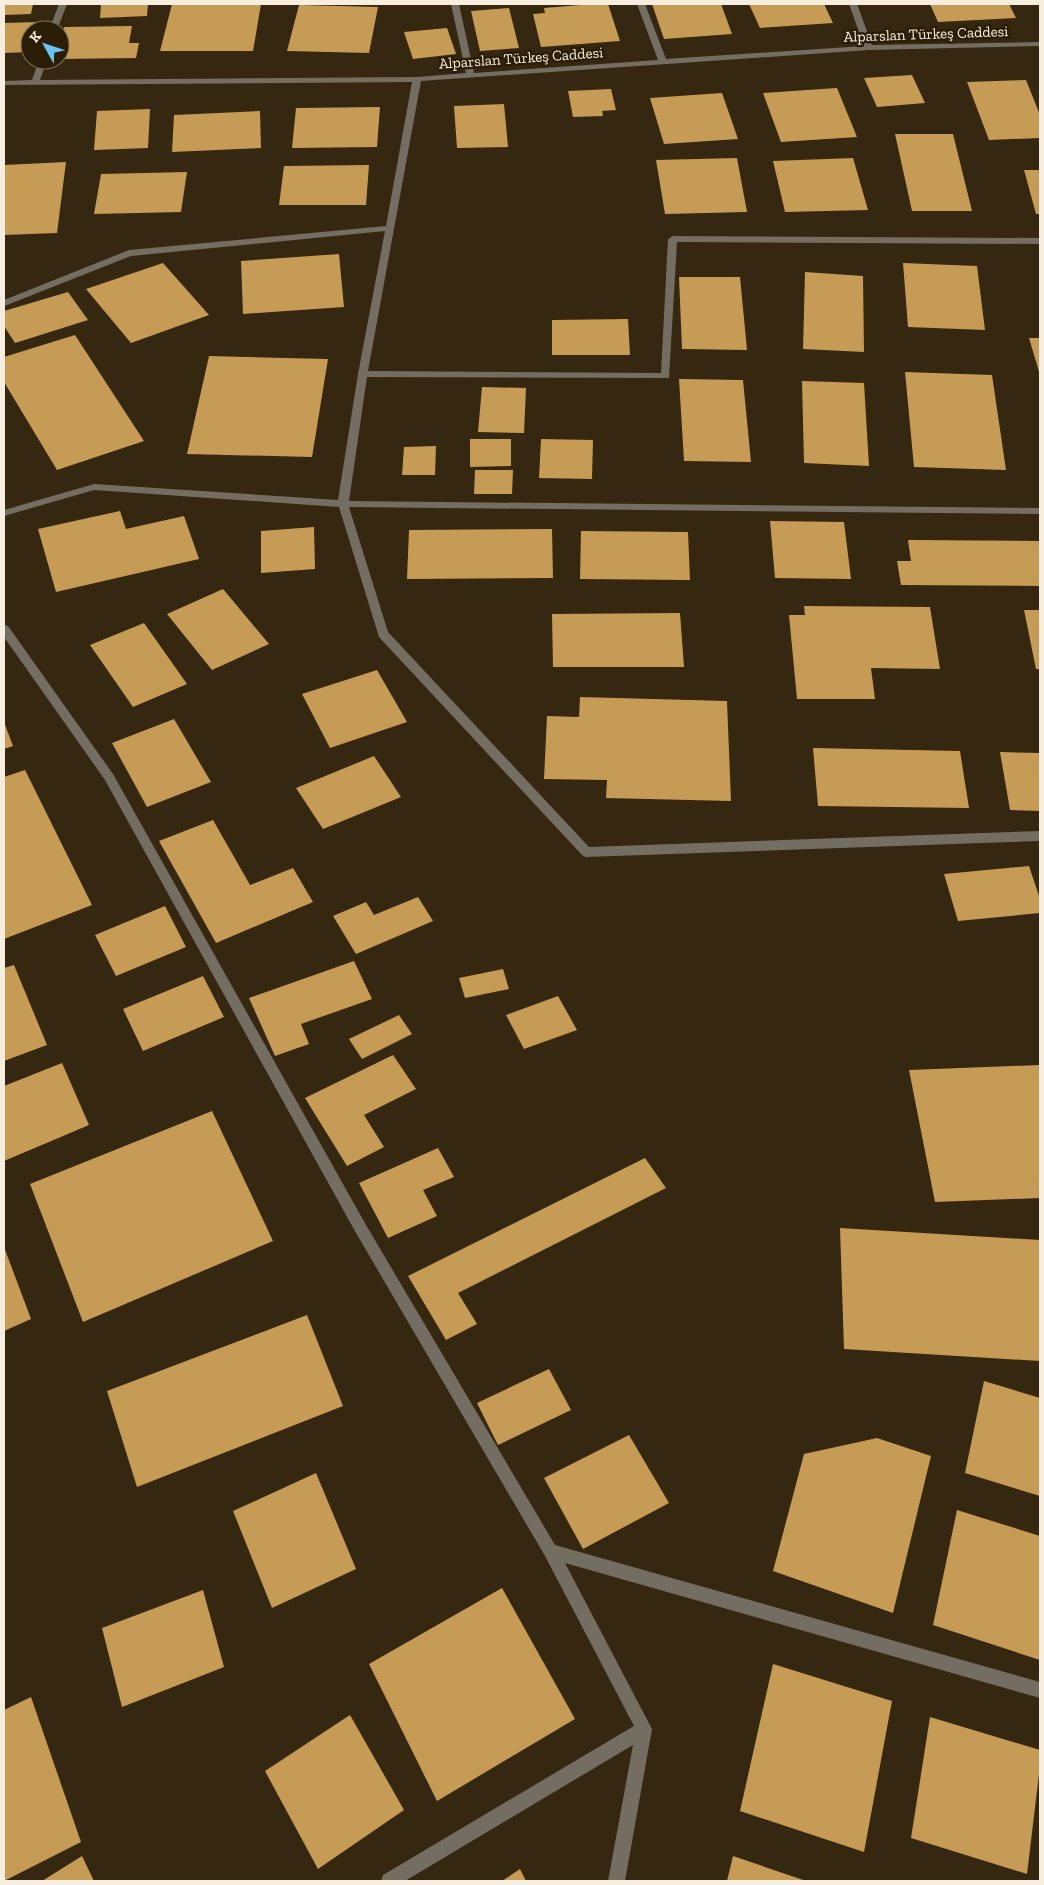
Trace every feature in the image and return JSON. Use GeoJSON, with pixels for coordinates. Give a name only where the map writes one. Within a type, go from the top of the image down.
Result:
{"type":"FeatureCollection","features":[{"type":"Feature","properties":{"kind":"street"},"geometry":{"type":"LineString","coordinates":[[57,20],[63,4]]}},
{"type":"Feature","properties":{"kind":"street"},"geometry":{"type":"LineString","coordinates":[[455,4],[470,75]]}},
{"type":"Feature","properties":{"kind":"street"},"geometry":{"type":"LineString","coordinates":[[641,4],[663,62]]}},
{"type":"Feature","properties":{"kind":"street"},"geometry":{"type":"LineString","coordinates":[[853,4],[869,48]]}},
{"type":"Feature","properties":{"kind":"street","name":"Alparslan Türkeş Caddesi"},"geometry":{"type":"LineString","coordinates":[[4,83],[417,79],[869,48],[1040,44]]}},
{"type":"Feature","properties":{"kind":"street"},"geometry":{"type":"LineString","coordinates":[[35,82],[39,70]]}},
{"type":"Feature","properties":{"kind":"street"},"geometry":{"type":"LineString","coordinates":[[417,79],[363,374],[343,504],[383,634],[586,852],[1040,836]]}},
{"type":"Feature","properties":{"kind":"street"},"geometry":{"type":"LineString","coordinates":[[4,303],[129,253],[390,228]]}},
{"type":"Feature","properties":{"kind":"street"},"geometry":{"type":"LineString","coordinates":[[363,374],[666,376],[673,239],[1040,242]]}},
{"type":"Feature","properties":{"kind":"street"},"geometry":{"type":"LineString","coordinates":[[4,513],[94,488],[343,504],[1040,511]]}},
{"type":"Feature","properties":{"kind":"street"},"geometry":{"type":"LineString","coordinates":[[4,629],[109,777],[362,1229],[550,1551],[644,1729],[617,1881]]}},
{"type":"Feature","properties":{"kind":"street"},"geometry":{"type":"LineString","coordinates":[[550,1551],[1040,1690]]}},
{"type":"Feature","properties":{"kind":"street"},"geometry":{"type":"LineString","coordinates":[[389,1881],[644,1729]]}},
{"type":"Feature","properties":{"kind":"building"},"geometry":{"type":"Polygon","coordinates":[[[4,4],[33,4],[31,14],[4,15],[4,4]]]}},
{"type":"Feature","properties":{"kind":"building"},"geometry":{"type":"Polygon","coordinates":[[[101,4],[148,4],[147,16],[100,18],[101,4]]]}},
{"type":"Feature","properties":{"kind":"building"},"geometry":{"type":"Polygon","coordinates":[[[172,4],[261,4],[253,51],[160,51],[172,4]]]}},
{"type":"Feature","properties":{"kind":"building"},"geometry":{"type":"Polygon","coordinates":[[[581,4],[608,4],[620,41],[541,47],[533,14],[545,13],[544,8],[581,4]]]}},
{"type":"Feature","properties":{"kind":"building"},"geometry":{"type":"Polygon","coordinates":[[[652,4],[721,4],[732,34],[664,39],[652,4]]]}},
{"type":"Feature","properties":{"kind":"building"},"geometry":{"type":"Polygon","coordinates":[[[749,4],[824,4],[833,23],[760,28],[749,4]]]}},
{"type":"Feature","properties":{"kind":"building"},"geometry":{"type":"Polygon","coordinates":[[[930,4],[1009,4],[1016,18],[938,22],[930,4]]]}},
{"type":"Feature","properties":{"kind":"building"},"geometry":{"type":"Polygon","coordinates":[[[299,5],[378,7],[369,53],[287,51],[299,5]]]}},
{"type":"Feature","properties":{"kind":"building"},"geometry":{"type":"Polygon","coordinates":[[[509,8],[519,48],[480,51],[471,11],[509,8]]]}},
{"type":"Feature","properties":{"kind":"building"},"geometry":{"type":"Polygon","coordinates":[[[4,23],[20,23],[20,52],[4,53],[4,23]]]}},
{"type":"Feature","properties":{"kind":"building"},"geometry":{"type":"Polygon","coordinates":[[[132,26],[129,43],[139,43],[136,58],[70,59],[70,27],[132,26]]]}},
{"type":"Feature","properties":{"kind":"building"},"geometry":{"type":"Polygon","coordinates":[[[447,28],[456,54],[413,59],[404,32],[447,28]]]}},
{"type":"Feature","properties":{"kind":"building"},"geometry":{"type":"Polygon","coordinates":[[[912,75],[925,103],[877,107],[864,78],[912,75]]]}},
{"type":"Feature","properties":{"kind":"building"},"geometry":{"type":"Polygon","coordinates":[[[1026,80],[1040,115],[1040,138],[989,140],[967,82],[1026,80]]]}},
{"type":"Feature","properties":{"kind":"building"},"geometry":{"type":"Polygon","coordinates":[[[837,88],[857,137],[781,142],[763,93],[837,88]]]}},
{"type":"Feature","properties":{"kind":"building"},"geometry":{"type":"Polygon","coordinates":[[[611,89],[616,110],[602,111],[603,116],[573,117],[568,91],[611,89]]]}},
{"type":"Feature","properties":{"kind":"building"},"geometry":{"type":"Polygon","coordinates":[[[722,93],[738,139],[664,144],[650,98],[722,93]]]}},
{"type":"Feature","properties":{"kind":"building"},"geometry":{"type":"Polygon","coordinates":[[[504,104],[508,147],[457,148],[454,106],[504,104]]]}},
{"type":"Feature","properties":{"kind":"building"},"geometry":{"type":"Polygon","coordinates":[[[380,107],[377,147],[292,148],[296,108],[380,107]]]}},
{"type":"Feature","properties":{"kind":"building"},"geometry":{"type":"Polygon","coordinates":[[[150,109],[148,148],[94,150],[97,111],[150,109]]]}},
{"type":"Feature","properties":{"kind":"building"},"geometry":{"type":"Polygon","coordinates":[[[260,111],[261,148],[172,152],[174,115],[260,111]]]}},
{"type":"Feature","properties":{"kind":"building"},"geometry":{"type":"Polygon","coordinates":[[[895,134],[953,134],[972,211],[912,211],[895,134]]]}},
{"type":"Feature","properties":{"kind":"building"},"geometry":{"type":"Polygon","coordinates":[[[737,158],[747,212],[665,214],[656,160],[737,158]]]}},
{"type":"Feature","properties":{"kind":"building"},"geometry":{"type":"Polygon","coordinates":[[[853,158],[868,210],[785,212],[773,161],[853,158]]]}},
{"type":"Feature","properties":{"kind":"building"},"geometry":{"type":"Polygon","coordinates":[[[66,162],[57,233],[4,235],[4,165],[66,162]]]}},
{"type":"Feature","properties":{"kind":"building"},"geometry":{"type":"Polygon","coordinates":[[[369,165],[366,205],[279,205],[284,166],[369,165]]]}},
{"type":"Feature","properties":{"kind":"building"},"geometry":{"type":"Polygon","coordinates":[[[1024,170],[1040,170],[1040,214],[1036,214],[1024,170]]]}},
{"type":"Feature","properties":{"kind":"building"},"geometry":{"type":"Polygon","coordinates":[[[187,172],[181,212],[94,214],[101,174],[187,172]]]}},
{"type":"Feature","properties":{"kind":"building"},"geometry":{"type":"Polygon","coordinates":[[[339,254],[344,307],[243,314],[241,261],[339,254]]]}},
{"type":"Feature","properties":{"kind":"building"},"geometry":{"type":"Polygon","coordinates":[[[163,263],[209,315],[131,343],[86,289],[163,263]]]}},
{"type":"Feature","properties":{"kind":"building"},"geometry":{"type":"Polygon","coordinates":[[[903,263],[977,266],[985,330],[908,327],[903,263]]]}},
{"type":"Feature","properties":{"kind":"building"},"geometry":{"type":"Polygon","coordinates":[[[805,272],[863,276],[864,352],[803,349],[805,272]]]}},
{"type":"Feature","properties":{"kind":"building"},"geometry":{"type":"Polygon","coordinates":[[[679,277],[740,277],[747,350],[682,349],[679,277]]]}},
{"type":"Feature","properties":{"kind":"building"},"geometry":{"type":"Polygon","coordinates":[[[68,292],[88,320],[15,343],[4,326],[4,311],[68,292]]]}},
{"type":"Feature","properties":{"kind":"building"},"geometry":{"type":"Polygon","coordinates":[[[628,319],[630,355],[552,355],[552,320],[628,319]]]}},
{"type":"Feature","properties":{"kind":"building"},"geometry":{"type":"Polygon","coordinates":[[[75,335],[144,441],[57,470],[4,382],[4,357],[75,335]]]}},
{"type":"Feature","properties":{"kind":"building"},"geometry":{"type":"Polygon","coordinates":[[[1029,338],[1040,338],[1040,375],[1029,338]]]}},
{"type":"Feature","properties":{"kind":"building"},"geometry":{"type":"Polygon","coordinates":[[[209,356],[328,359],[312,457],[187,454],[209,356]]]}},
{"type":"Feature","properties":{"kind":"building"},"geometry":{"type":"Polygon","coordinates":[[[905,372],[992,375],[1006,470],[914,467],[905,372]]]}},
{"type":"Feature","properties":{"kind":"building"},"geometry":{"type":"Polygon","coordinates":[[[679,379],[743,380],[751,462],[684,461],[679,379]]]}},
{"type":"Feature","properties":{"kind":"building"},"geometry":{"type":"Polygon","coordinates":[[[802,381],[864,383],[869,466],[804,463],[802,381]]]}},
{"type":"Feature","properties":{"kind":"building"},"geometry":{"type":"Polygon","coordinates":[[[482,387],[526,388],[524,433],[478,432],[482,387]]]}},
{"type":"Feature","properties":{"kind":"building"},"geometry":{"type":"Polygon","coordinates":[[[470,439],[511,439],[511,466],[470,467],[470,439]]]}},
{"type":"Feature","properties":{"kind":"building"},"geometry":{"type":"Polygon","coordinates":[[[541,439],[593,440],[592,479],[539,478],[541,439]]]}},
{"type":"Feature","properties":{"kind":"building"},"geometry":{"type":"Polygon","coordinates":[[[436,446],[435,475],[402,475],[404,447],[436,446]]]}},
{"type":"Feature","properties":{"kind":"building"},"geometry":{"type":"Polygon","coordinates":[[[475,470],[513,470],[512,494],[474,494],[475,470]]]}},
{"type":"Feature","properties":{"kind":"building"},"geometry":{"type":"Polygon","coordinates":[[[120,511],[126,529],[184,516],[199,559],[56,592],[38,529],[120,511]]]}},
{"type":"Feature","properties":{"kind":"building"},"geometry":{"type":"Polygon","coordinates":[[[770,521],[844,522],[851,579],[775,578],[770,521]]]}},
{"type":"Feature","properties":{"kind":"building"},"geometry":{"type":"Polygon","coordinates":[[[314,527],[315,569],[261,573],[261,531],[314,527]]]}},
{"type":"Feature","properties":{"kind":"building"},"geometry":{"type":"Polygon","coordinates":[[[552,529],[553,578],[407,579],[409,530],[552,529]]]}},
{"type":"Feature","properties":{"kind":"building"},"geometry":{"type":"Polygon","coordinates":[[[581,531],[688,532],[690,580],[580,579],[581,531]]]}},
{"type":"Feature","properties":{"kind":"building"},"geometry":{"type":"Polygon","coordinates":[[[908,540],[1040,541],[1040,586],[901,585],[897,561],[911,561],[908,540]]]}},
{"type":"Feature","properties":{"kind":"building"},"geometry":{"type":"Polygon","coordinates":[[[223,589],[269,644],[212,670],[167,614],[223,589]]]}},
{"type":"Feature","properties":{"kind":"building"},"geometry":{"type":"Polygon","coordinates":[[[804,606],[930,607],[940,669],[871,668],[875,699],[797,699],[789,615],[805,615],[804,606]]]}},
{"type":"Feature","properties":{"kind":"building"},"geometry":{"type":"Polygon","coordinates":[[[1024,610],[1040,610],[1040,669],[1036,669],[1024,610]]]}},
{"type":"Feature","properties":{"kind":"building"},"geometry":{"type":"Polygon","coordinates":[[[680,613],[684,667],[553,667],[552,614],[680,613]]]}},
{"type":"Feature","properties":{"kind":"building"},"geometry":{"type":"Polygon","coordinates":[[[144,623],[187,684],[133,707],[90,645],[144,623]]]}},
{"type":"Feature","properties":{"kind":"building"},"geometry":{"type":"Polygon","coordinates":[[[377,670],[407,722],[330,748],[302,694],[377,670]]]}},
{"type":"Feature","properties":{"kind":"building"},"geometry":{"type":"Polygon","coordinates":[[[580,697],[727,701],[731,801],[606,798],[607,780],[544,779],[547,716],[579,717],[580,697]]]}},
{"type":"Feature","properties":{"kind":"building"},"geometry":{"type":"Polygon","coordinates":[[[174,719],[211,782],[147,807],[112,743],[174,719]]]}},
{"type":"Feature","properties":{"kind":"building"},"geometry":{"type":"Polygon","coordinates":[[[4,722],[13,746],[4,749],[4,722]]]}},
{"type":"Feature","properties":{"kind":"building"},"geometry":{"type":"Polygon","coordinates":[[[813,748],[960,751],[969,808],[818,806],[813,748]]]}},
{"type":"Feature","properties":{"kind":"building"},"geometry":{"type":"Polygon","coordinates":[[[1000,752],[1040,753],[1040,811],[1010,810],[1000,752]]]}},
{"type":"Feature","properties":{"kind":"building"},"geometry":{"type":"Polygon","coordinates":[[[374,756],[401,797],[323,829],[296,788],[374,756]]]}},
{"type":"Feature","properties":{"kind":"building"},"geometry":{"type":"Polygon","coordinates":[[[25,770],[92,905],[4,939],[4,777],[25,770]]]}},
{"type":"Feature","properties":{"kind":"building"},"geometry":{"type":"Polygon","coordinates":[[[213,820],[250,885],[293,868],[313,902],[216,943],[159,841],[213,820]]]}},
{"type":"Feature","properties":{"kind":"building"},"geometry":{"type":"Polygon","coordinates":[[[1029,866],[1040,899],[1040,913],[958,921],[944,874],[1029,866]]]}},
{"type":"Feature","properties":{"kind":"building"},"geometry":{"type":"Polygon","coordinates":[[[418,897],[433,921],[356,954],[333,916],[366,902],[374,915],[418,897]]]}},
{"type":"Feature","properties":{"kind":"building"},"geometry":{"type":"Polygon","coordinates":[[[165,906],[186,947],[116,976],[95,935],[165,906]]]}},
{"type":"Feature","properties":{"kind":"building"},"geometry":{"type":"Polygon","coordinates":[[[354,961],[372,999],[301,1024],[309,1044],[275,1056],[249,998],[354,961]]]}},
{"type":"Feature","properties":{"kind":"building"},"geometry":{"type":"Polygon","coordinates":[[[14,965],[47,1045],[4,1061],[4,968],[14,965]]]}},
{"type":"Feature","properties":{"kind":"building"},"geometry":{"type":"Polygon","coordinates":[[[503,969],[509,989],[465,998],[459,978],[503,969]]]}},
{"type":"Feature","properties":{"kind":"building"},"geometry":{"type":"Polygon","coordinates":[[[203,976],[224,1017],[143,1051],[123,1009],[203,976]]]}},
{"type":"Feature","properties":{"kind":"building"},"geometry":{"type":"Polygon","coordinates":[[[558,996],[577,1030],[524,1049],[506,1015],[558,996]]]}},
{"type":"Feature","properties":{"kind":"building"},"geometry":{"type":"Polygon","coordinates":[[[399,1015],[412,1034],[362,1059],[349,1039],[399,1015]]]}},
{"type":"Feature","properties":{"kind":"building"},"geometry":{"type":"Polygon","coordinates":[[[393,1055],[416,1089],[364,1115],[384,1147],[347,1166],[305,1098],[393,1055]]]}},
{"type":"Feature","properties":{"kind":"building"},"geometry":{"type":"Polygon","coordinates":[[[62,1063],[89,1125],[4,1161],[4,1086],[62,1063]]]}},
{"type":"Feature","properties":{"kind":"building"},"geometry":{"type":"Polygon","coordinates":[[[1040,1065],[1040,1198],[935,1202],[909,1070],[1040,1065]]]}},
{"type":"Feature","properties":{"kind":"building"},"geometry":{"type":"Polygon","coordinates":[[[212,1111],[273,1241],[83,1322],[30,1184],[212,1111]]]}},
{"type":"Feature","properties":{"kind":"building"},"geometry":{"type":"Polygon","coordinates":[[[438,1148],[454,1177],[423,1190],[437,1216],[388,1238],[359,1183],[438,1148]]]}},
{"type":"Feature","properties":{"kind":"building"},"geometry":{"type":"Polygon","coordinates":[[[645,1158],[666,1188],[458,1293],[477,1324],[446,1340],[408,1276],[645,1158]]]}},
{"type":"Feature","properties":{"kind":"building"},"geometry":{"type":"Polygon","coordinates":[[[840,1228],[1040,1240],[1040,1361],[844,1349],[840,1228]]]}},
{"type":"Feature","properties":{"kind":"building"},"geometry":{"type":"Polygon","coordinates":[[[4,1247],[31,1319],[4,1331],[4,1247]]]}},
{"type":"Feature","properties":{"kind":"building"},"geometry":{"type":"Polygon","coordinates":[[[307,1315],[343,1406],[137,1487],[107,1391],[307,1315]]]}},
{"type":"Feature","properties":{"kind":"building"},"geometry":{"type":"Polygon","coordinates":[[[549,1369],[571,1410],[498,1445],[477,1403],[549,1369]]]}},
{"type":"Feature","properties":{"kind":"building"},"geometry":{"type":"Polygon","coordinates":[[[984,1381],[1040,1398],[1040,1496],[965,1473],[984,1381]]]}},
{"type":"Feature","properties":{"kind":"building"},"geometry":{"type":"Polygon","coordinates":[[[629,1435],[669,1503],[583,1549],[544,1478],[629,1435]]]}},
{"type":"Feature","properties":{"kind":"building"},"geometry":{"type":"Polygon","coordinates":[[[877,1438],[931,1456],[893,1613],[773,1571],[804,1454],[877,1438]]]}},
{"type":"Feature","properties":{"kind":"building"},"geometry":{"type":"Polygon","coordinates":[[[316,1473],[356,1569],[272,1608],[233,1511],[316,1473]]]}},
{"type":"Feature","properties":{"kind":"building"},"geometry":{"type":"Polygon","coordinates":[[[957,1510],[1040,1536],[1040,1660],[933,1625],[957,1510]]]}},
{"type":"Feature","properties":{"kind":"building"},"geometry":{"type":"Polygon","coordinates":[[[502,1588],[575,1719],[437,1801],[369,1664],[502,1588]]]}},
{"type":"Feature","properties":{"kind":"building"},"geometry":{"type":"Polygon","coordinates":[[[203,1590],[224,1667],[122,1707],[102,1628],[203,1590]]]}},
{"type":"Feature","properties":{"kind":"building"},"geometry":{"type":"Polygon","coordinates":[[[773,1664],[892,1701],[864,1852],[740,1811],[773,1664]]]}},
{"type":"Feature","properties":{"kind":"building"},"geometry":{"type":"Polygon","coordinates":[[[31,1697],[81,1842],[4,1881],[4,1710],[31,1697]]]}},
{"type":"Feature","properties":{"kind":"building"},"geometry":{"type":"Polygon","coordinates":[[[350,1715],[404,1810],[318,1869],[265,1771],[350,1715]]]}},
{"type":"Feature","properties":{"kind":"building"},"geometry":{"type":"Polygon","coordinates":[[[930,1717],[1040,1750],[1040,1766],[1027,1874],[911,1838],[930,1717]]]}},
{"type":"Feature","properties":{"kind":"building"},"geometry":{"type":"Polygon","coordinates":[[[82,1856],[94,1881],[42,1881],[82,1856]]]}},
{"type":"Feature","properties":{"kind":"building"},"geometry":{"type":"Polygon","coordinates":[[[733,1856],[806,1881],[727,1881],[733,1856]]]}},
{"type":"Feature","properties":{"kind":"building"},"geometry":{"type":"Polygon","coordinates":[[[520,1869],[526,1881],[502,1881],[520,1869]]]}}]}
